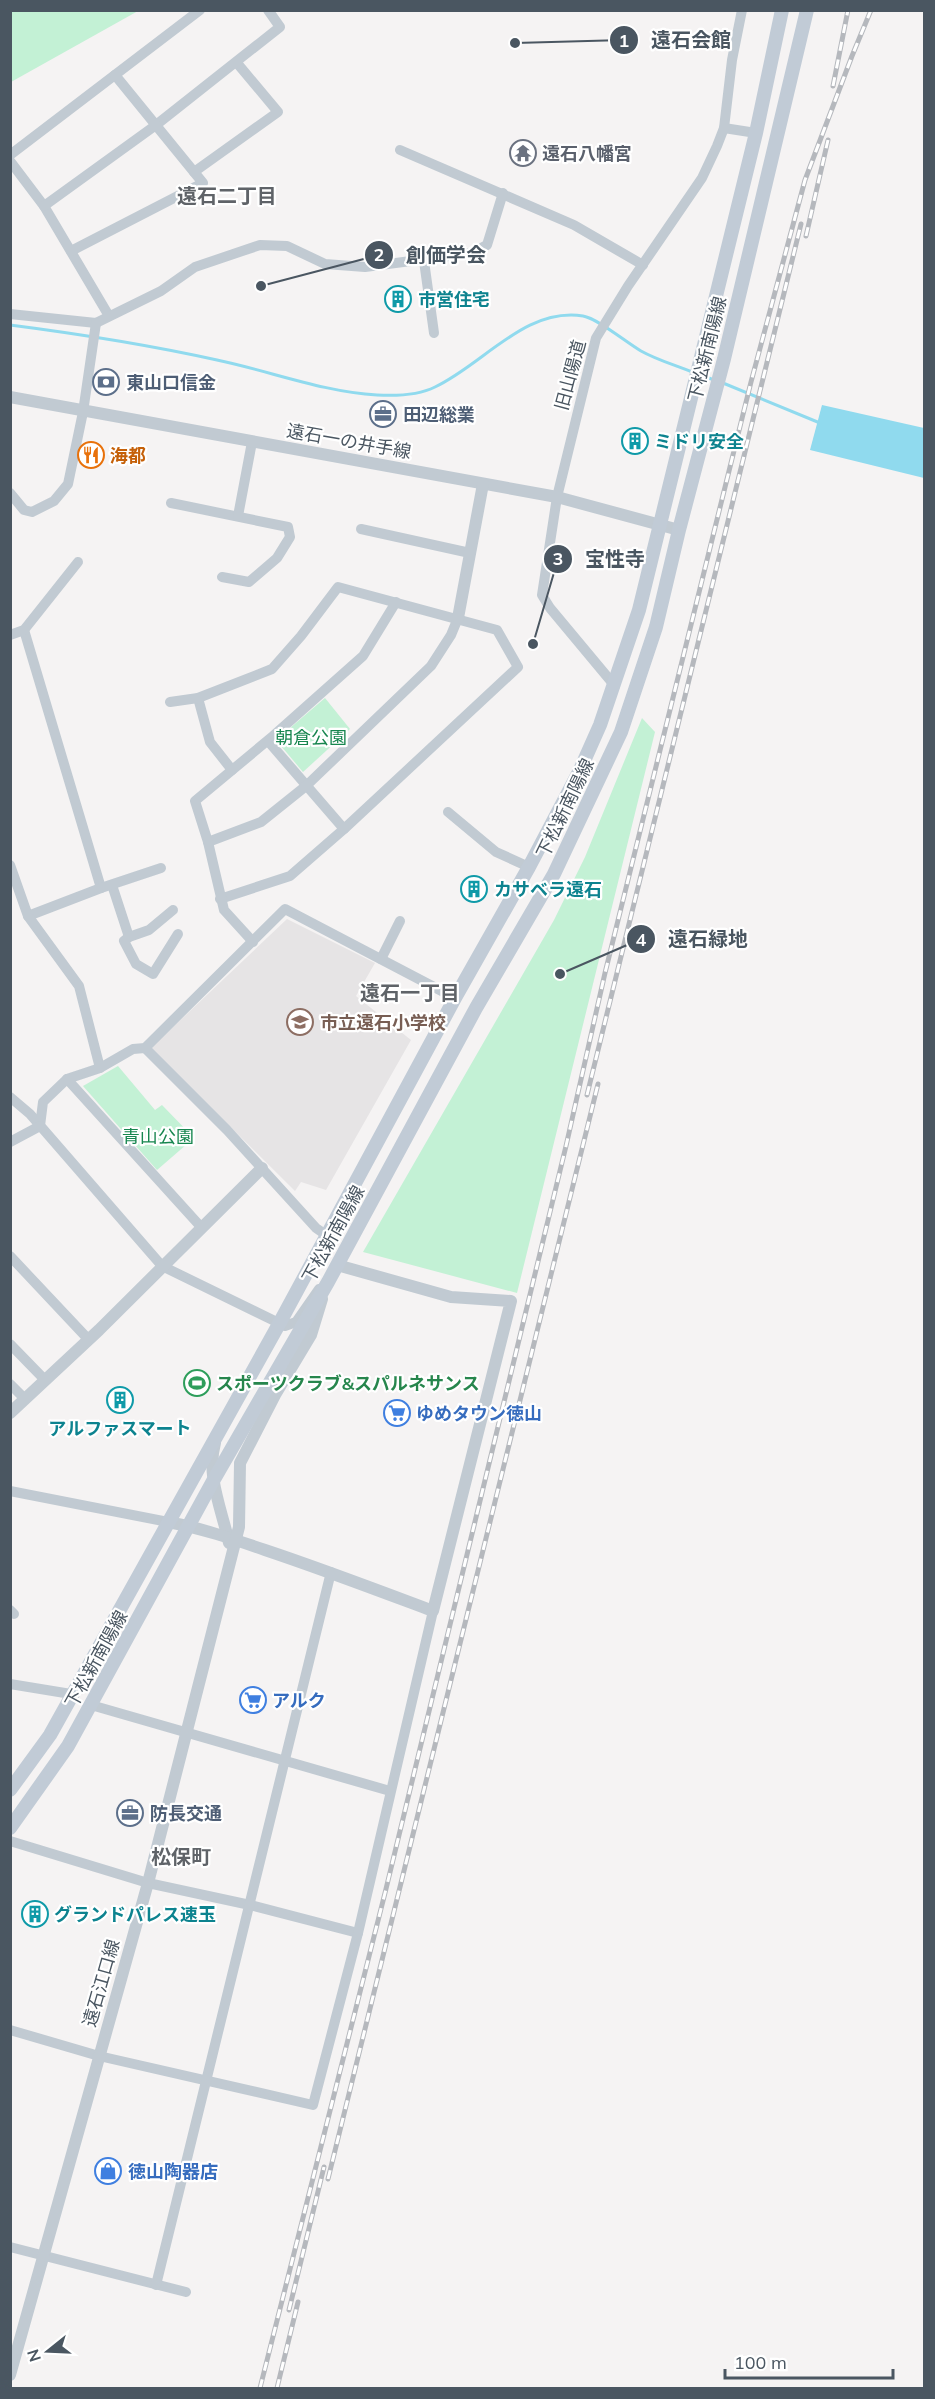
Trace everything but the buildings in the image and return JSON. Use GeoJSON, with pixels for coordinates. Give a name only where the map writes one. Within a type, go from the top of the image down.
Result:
{"type":"FeatureCollection","features":[{"type":"Feature","properties":{"kind":"main road","name":"下松新南陽線"},"geometry":{"type":"LineString","coordinates":[[10,1790],[50,1735],[279,1324],[580,770],[615,686],[639,610],[756,133],[782,10]]}},
{"type":"Feature","properties":{"kind":"main road","name":"下松新南陽線"},"geometry":{"type":"LineString","coordinates":[[10,1828],[68,1746],[92,1705],[188,1526],[328,1282],[476,1008],[554,873],[608,759],[636,690],[656,627],[807,10]]}},
{"type":"Feature","properties":{"kind":"street"},"geometry":{"type":"LineString","coordinates":[[10,155],[200,10]]}},
{"type":"Feature","properties":{"kind":"street"},"geometry":{"type":"LineString","coordinates":[[44,206],[156,125],[280,27],[268,10]]}},
{"type":"Feature","properties":{"kind":"street","name":"旧山陽道"},"geometry":{"type":"LineString","coordinates":[[615,686],[550,608],[542,595],[557,497],[596,338],[702,178],[724,128],[732,60],[742,10]]}},
{"type":"Feature","properties":{"kind":"street"},"geometry":{"type":"LineString","coordinates":[[194,172],[278,112],[237,63]]}},
{"type":"Feature","properties":{"kind":"street"},"geometry":{"type":"LineString","coordinates":[[71,251],[203,183],[115,75]]}},
{"type":"Feature","properties":{"kind":"street"},"geometry":{"type":"LineString","coordinates":[[724,128],[756,133]]}},
{"type":"Feature","properties":{"kind":"street"},"geometry":{"type":"LineString","coordinates":[[400,150],[574,225],[643,265]]}},
{"type":"Feature","properties":{"kind":"street"},"geometry":{"type":"LineString","coordinates":[[10,161],[44,206],[109,316]]}},
{"type":"Feature","properties":{"kind":"street"},"geometry":{"type":"LineString","coordinates":[[10,314],[96,323],[161,291],[195,267],[260,245],[287,246],[325,264],[365,267],[472,253],[487,245],[503,193]]}},
{"type":"Feature","properties":{"kind":"street"},"geometry":{"type":"LineString","coordinates":[[424,261],[434,333]]}},
{"type":"Feature","properties":{"kind":"street"},"geometry":{"type":"LineString","coordinates":[[10,494],[24,510],[32,512],[54,501],[68,484],[83,412],[96,323]]}},
{"type":"Feature","properties":{"kind":"street","name":"遠石一の井手線"},"geometry":{"type":"LineString","coordinates":[[10,397],[557,497],[679,530]]}},
{"type":"Feature","properties":{"kind":"street"},"geometry":{"type":"LineString","coordinates":[[238,516],[252,442]]}},
{"type":"Feature","properties":{"kind":"street"},"geometry":{"type":"LineString","coordinates":[[208,842],[261,822],[306,786],[431,666],[451,635],[458,618],[483,484]]}},
{"type":"Feature","properties":{"kind":"street"},"geometry":{"type":"LineString","coordinates":[[171,503],[288,526],[290,537],[277,558],[249,582],[222,577]]}},
{"type":"Feature","properties":{"kind":"street"},"geometry":{"type":"LineString","coordinates":[[362,529],[470,554]]}},
{"type":"Feature","properties":{"kind":"street"},"geometry":{"type":"LineString","coordinates":[[10,635],[24,630],[78,562]]}},
{"type":"Feature","properties":{"kind":"street"},"geometry":{"type":"LineString","coordinates":[[170,702],[198,698],[272,669],[301,636],[338,587],[497,630],[518,667],[345,829],[290,876],[220,899]]}},
{"type":"Feature","properties":{"kind":"street"},"geometry":{"type":"LineString","coordinates":[[253,942],[224,910],[208,842],[195,801],[268,741],[363,656],[396,602]]}},
{"type":"Feature","properties":{"kind":"street"},"geometry":{"type":"LineString","coordinates":[[24,630],[107,887],[129,937]]}},
{"type":"Feature","properties":{"kind":"street"},"geometry":{"type":"LineString","coordinates":[[198,698],[210,742],[232,770]]}},
{"type":"Feature","properties":{"kind":"street"},"geometry":{"type":"LineString","coordinates":[[268,741],[345,829]]}},
{"type":"Feature","properties":{"kind":"street"},"geometry":{"type":"LineString","coordinates":[[448,812],[496,852],[529,867]]}},
{"type":"Feature","properties":{"kind":"street"},"geometry":{"type":"LineString","coordinates":[[10,866],[28,916],[79,986],[100,1068]]}},
{"type":"Feature","properties":{"kind":"street"},"geometry":{"type":"LineString","coordinates":[[28,916],[161,868]]}},
{"type":"Feature","properties":{"kind":"street"},"geometry":{"type":"LineString","coordinates":[[40,1126],[43,1102],[67,1078],[100,1068],[133,1049],[145,1048],[285,909],[455,998]]}},
{"type":"Feature","properties":{"kind":"street"},"geometry":{"type":"LineString","coordinates":[[172,910],[149,930],[124,941],[136,964],[153,974],[178,934]]}},
{"type":"Feature","properties":{"kind":"street"},"geometry":{"type":"LineString","coordinates":[[381,959],[400,921]]}},
{"type":"Feature","properties":{"kind":"street"},"geometry":{"type":"LineString","coordinates":[[145,1048],[262,1168],[316,1228],[326,1235]]}},
{"type":"Feature","properties":{"kind":"street"},"geometry":{"type":"LineString","coordinates":[[67,1078],[201,1227]]}},
{"type":"Feature","properties":{"kind":"street"},"geometry":{"type":"LineString","coordinates":[[10,1097],[40,1126],[162,1266],[279,1324],[291,1326],[315,1292],[328,1282]]}},
{"type":"Feature","properties":{"kind":"street"},"geometry":{"type":"LineString","coordinates":[[10,1142],[40,1126]]}},
{"type":"Feature","properties":{"kind":"street"},"geometry":{"type":"LineString","coordinates":[[10,1413],[89,1340],[262,1168]]}},
{"type":"Feature","properties":{"kind":"street"},"geometry":{"type":"LineString","coordinates":[[10,1256],[89,1340]]}},
{"type":"Feature","properties":{"kind":"street"},"geometry":{"type":"LineString","coordinates":[[10,2030],[99,2056],[312,2105],[358,1933],[433,1611],[512,1301],[451,1297],[337,1265]]}},
{"type":"Feature","properties":{"kind":"street","name":"遠石江口線"},"geometry":{"type":"LineString","coordinates":[[10,2375],[148,1883],[232,1556],[232,1539],[240,1517],[240,1462],[275,1395],[311,1335],[328,1282]]}},
{"type":"Feature","properties":{"kind":"street"},"geometry":{"type":"LineString","coordinates":[[10,1344],[45,1380]]}},
{"type":"Feature","properties":{"kind":"street"},"geometry":{"type":"LineString","coordinates":[[10,1384],[25,1399]]}},
{"type":"Feature","properties":{"kind":"street"},"geometry":{"type":"LineString","coordinates":[[221,1425],[213,1449],[213,1481],[232,1539]]}},
{"type":"Feature","properties":{"kind":"street"},"geometry":{"type":"LineString","coordinates":[[10,1491],[188,1526],[331,1572],[433,1611]]}},
{"type":"Feature","properties":{"kind":"street"},"geometry":{"type":"LineString","coordinates":[[156,2285],[331,1572]]}},
{"type":"Feature","properties":{"kind":"street"},"geometry":{"type":"LineString","coordinates":[[10,1684],[71,1694]]}},
{"type":"Feature","properties":{"kind":"street"},"geometry":{"type":"LineString","coordinates":[[92,1705],[390,1791]]}},
{"type":"Feature","properties":{"kind":"street"},"geometry":{"type":"LineString","coordinates":[[10,1841],[148,1883],[250,1905],[358,1933]]}},
{"type":"Feature","properties":{"kind":"street"},"geometry":{"type":"LineString","coordinates":[[10,2247],[186,2292]]}},
{"type":"Feature","properties":{"kind":"shaded area"},"geometry":{"type":"Polygon","coordinates":[[[287,919],[375,963],[356,996],[411,1040],[326,1190],[301,1182],[295,1191],[151,1048],[287,919]]]}},
{"type":"Feature","properties":{"kind":"green space"},"geometry":{"type":"Polygon","coordinates":[[[11,10],[138,10],[138,11],[11,82],[11,10]]]}},
{"type":"Feature","properties":{"kind":"green space","name":"朝倉公園"},"geometry":{"type":"Polygon","coordinates":[[[325,698],[350,729],[303,772],[276,740],[325,698]]]}},
{"type":"Feature","properties":{"kind":"green space"},"geometry":{"type":"Polygon","coordinates":[[[642,718],[655,732],[517,1293],[363,1252],[554,920],[585,857],[642,718]]]}},
{"type":"Feature","properties":{"kind":"green space","name":"青山公園"},"geometry":{"type":"Polygon","coordinates":[[[118,1066],[155,1110],[162,1105],[194,1138],[157,1170],[83,1086],[118,1066]]]}},
{"type":"Feature","properties":{"kind":"water"},"geometry":{"type":"Polygon","coordinates":[[[822,405],[924,428],[924,478],[810,450],[822,405]]]}},
{"type":"Feature","properties":{"kind":"waterway"},"geometry":{"type":"LineString","coordinates":[[10,325],[166,349],[337,390],[391,395],[429,390],[453,377],[524,328],[542,320],[562,316],[583,316],[604,326],[647,354],[692,372]]}},
{"type":"Feature","properties":{"kind":"waterway"},"geometry":{"type":"LineString","coordinates":[[701,375],[714,380]]}},
{"type":"Feature","properties":{"kind":"waterway"},"geometry":{"type":"LineString","coordinates":[[723,383],[820,423]]}},
{"type":"Feature","properties":{"kind":"railway"},"geometry":{"type":"LineString","coordinates":[[833,86],[848,10]]}},
{"type":"Feature","properties":{"kind":"railway"},"geometry":{"type":"LineString","coordinates":[[260,2388],[385,1893],[566,1146],[605,973],[751,382],[805,180],[871,10]]}},
{"type":"Feature","properties":{"kind":"railway"},"geometry":{"type":"LineString","coordinates":[[806,236],[828,140]]}},
{"type":"Feature","properties":{"kind":"railway"},"geometry":{"type":"LineString","coordinates":[[587,1095],[801,224]]}},
{"type":"Feature","properties":{"kind":"railway"},"geometry":{"type":"LineString","coordinates":[[328,2179],[598,1084]]}},
{"type":"Feature","properties":{"kind":"railway"},"geometry":{"type":"LineString","coordinates":[[289,2310],[324,2167]]}},
{"type":"Feature","properties":{"kind":"railway"},"geometry":{"type":"LineString","coordinates":[[277,2388],[298,2302]]}},
{"type":"Feature","properties":{"kind":"place","name":"遠石会館"},"geometry":{"type":"Point","coordinates":[515,43]}},
{"type":"Feature","properties":{"kind":"place","name":"遠石八幡宮"},"geometry":{"type":"Point","coordinates":[523,153]}},
{"type":"Feature","properties":{"kind":"place","name":"創価学会"},"geometry":{"type":"Point","coordinates":[261,286]}},
{"type":"Feature","properties":{"kind":"place","name":"市営住宅"},"geometry":{"type":"Point","coordinates":[398,299]}},
{"type":"Feature","properties":{"kind":"place","name":"東山口信金"},"geometry":{"type":"Point","coordinates":[106,382]}},
{"type":"Feature","properties":{"kind":"place","name":"田辺総業"},"geometry":{"type":"Point","coordinates":[383,414]}},
{"type":"Feature","properties":{"kind":"place","name":"ミドリ安全"},"geometry":{"type":"Point","coordinates":[635,441]}},
{"type":"Feature","properties":{"kind":"place","name":"海都"},"geometry":{"type":"Point","coordinates":[91,455]}},
{"type":"Feature","properties":{"kind":"place","name":"宝性寺"},"geometry":{"type":"Point","coordinates":[533,644]}},
{"type":"Feature","properties":{"kind":"place","name":"カサベラ遠石"},"geometry":{"type":"Point","coordinates":[474,889]}},
{"type":"Feature","properties":{"kind":"place","name":"遠石緑地"},"geometry":{"type":"Point","coordinates":[560,974]}},
{"type":"Feature","properties":{"kind":"place","name":"市立遠石小学校"},"geometry":{"type":"Point","coordinates":[300,1022]}},
{"type":"Feature","properties":{"kind":"place","name":"スポーツクラブ&スパルネサンス"},"geometry":{"type":"Point","coordinates":[197,1383]}},
{"type":"Feature","properties":{"kind":"place","name":"アルファスマート"},"geometry":{"type":"Point","coordinates":[120,1400]}},
{"type":"Feature","properties":{"kind":"place","name":"ゆめタウン徳山"},"geometry":{"type":"Point","coordinates":[397,1413]}},
{"type":"Feature","properties":{"kind":"place","name":"アルク"},"geometry":{"type":"Point","coordinates":[253,1700]}},
{"type":"Feature","properties":{"kind":"place","name":"防長交通"},"geometry":{"type":"Point","coordinates":[130,1813]}},
{"type":"Feature","properties":{"kind":"place","name":"グランドパレス速玉"},"geometry":{"type":"Point","coordinates":[35,1914]}},
{"type":"Feature","properties":{"kind":"place","name":"徳山陶器店"},"geometry":{"type":"Point","coordinates":[108,2171]}},
{"type":"Feature","properties":{"kind":"district","name":"遠石二丁目"},"geometry":{"type":"Point","coordinates":[227,195]}},
{"type":"Feature","properties":{"kind":"district","name":"遠石一丁目"},"geometry":{"type":"Point","coordinates":[410,992]}},
{"type":"Feature","properties":{"kind":"district","name":"松保町"},"geometry":{"type":"Point","coordinates":[181,1856]}}]}
